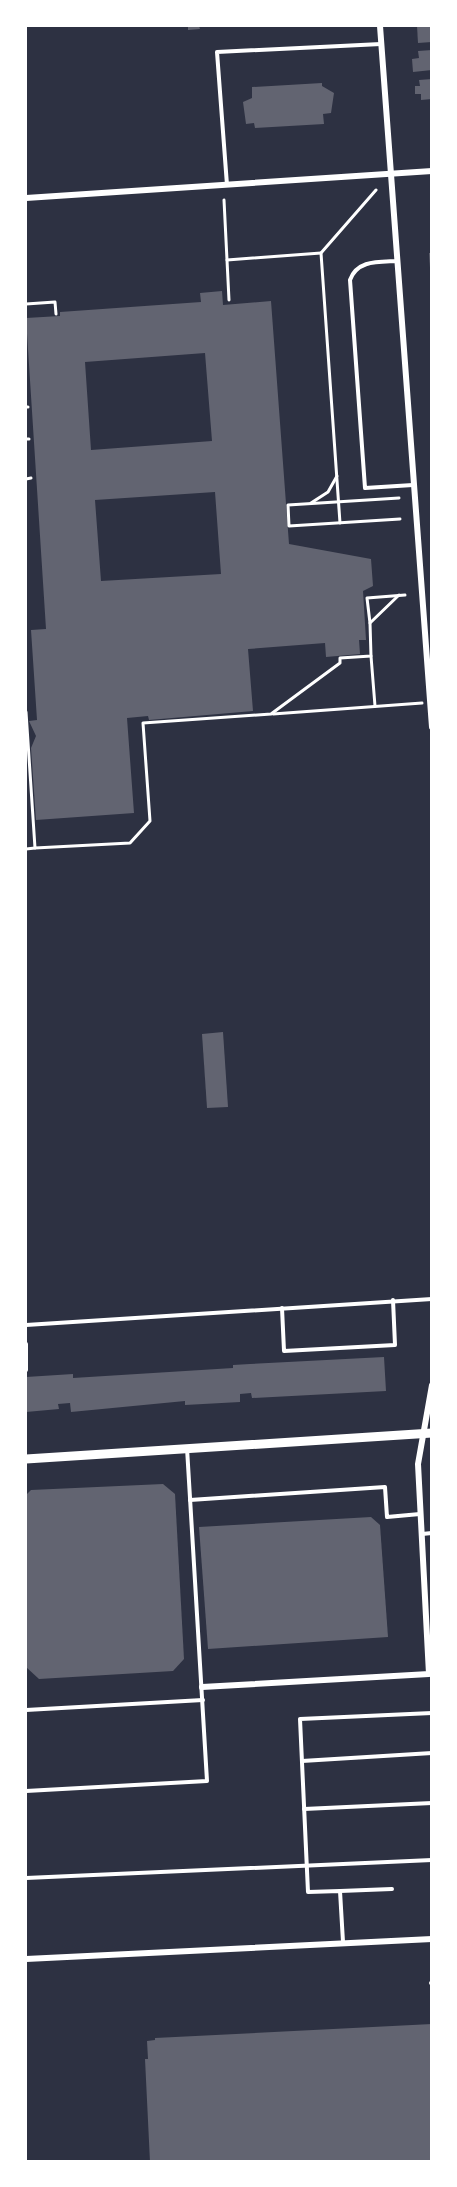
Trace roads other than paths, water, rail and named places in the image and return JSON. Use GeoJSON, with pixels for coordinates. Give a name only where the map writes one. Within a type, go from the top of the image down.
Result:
{"type":"FeatureCollection","features":[{"type":"Feature","properties":{"kind":"street"},"geometry":{"type":"LineString","coordinates":[[380,26],[432,728]]}},
{"type":"Feature","properties":{"kind":"street"},"geometry":{"type":"LineString","coordinates":[[26,198],[432,171]]}},
{"type":"Feature","properties":{"kind":"street"},"geometry":{"type":"LineString","coordinates":[[202,1687],[429,1674],[418,1464],[428,1433],[432,1385]]}},
{"type":"Feature","properties":{"kind":"street"},"geometry":{"type":"LineString","coordinates":[[26,1459],[428,1433]]}},
{"type":"Feature","properties":{"kind":"street"},"geometry":{"type":"LineString","coordinates":[[26,1959],[432,1939]]}},
{"type":"Feature","properties":{"kind":"lane"},"geometry":{"type":"LineString","coordinates":[[227,184],[217,52],[381,44]]}},
{"type":"Feature","properties":{"kind":"lane"},"geometry":{"type":"LineString","coordinates":[[397,261],[366,264],[357,268],[350,280],[351,304],[365,488],[413,485]]}},
{"type":"Feature","properties":{"kind":"lane"},"geometry":{"type":"LineString","coordinates":[[26,1325],[432,1299]]}},
{"type":"Feature","properties":{"kind":"lane"},"geometry":{"type":"LineString","coordinates":[[282,1308],[284,1352],[395,1345],[393,1300]]}},
{"type":"Feature","properties":{"kind":"lane"},"geometry":{"type":"LineString","coordinates":[[26,1344],[26,1370]]}},
{"type":"Feature","properties":{"kind":"lane"},"geometry":{"type":"LineString","coordinates":[[26,1791],[207,1781],[187,1449]]}},
{"type":"Feature","properties":{"kind":"lane"},"geometry":{"type":"LineString","coordinates":[[190,1500],[385,1488],[387,1516],[420,1514]]}},
{"type":"Feature","properties":{"kind":"lane"},"geometry":{"type":"LineString","coordinates":[[422,1534],[432,1533]]}},
{"type":"Feature","properties":{"kind":"lane"},"geometry":{"type":"LineString","coordinates":[[26,1710],[203,1700]]}},
{"type":"Feature","properties":{"kind":"lane"},"geometry":{"type":"LineString","coordinates":[[392,1889],[308,1892],[300,1719],[432,1713]]}},
{"type":"Feature","properties":{"kind":"lane"},"geometry":{"type":"LineString","coordinates":[[302,1761],[432,1753]]}},
{"type":"Feature","properties":{"kind":"lane"},"geometry":{"type":"LineString","coordinates":[[304,1809],[432,1803]]}},
{"type":"Feature","properties":{"kind":"lane"},"geometry":{"type":"LineString","coordinates":[[26,1878],[432,1860]]}},
{"type":"Feature","properties":{"kind":"lane"},"geometry":{"type":"LineString","coordinates":[[340,1891],[343,1942]]}}]}
